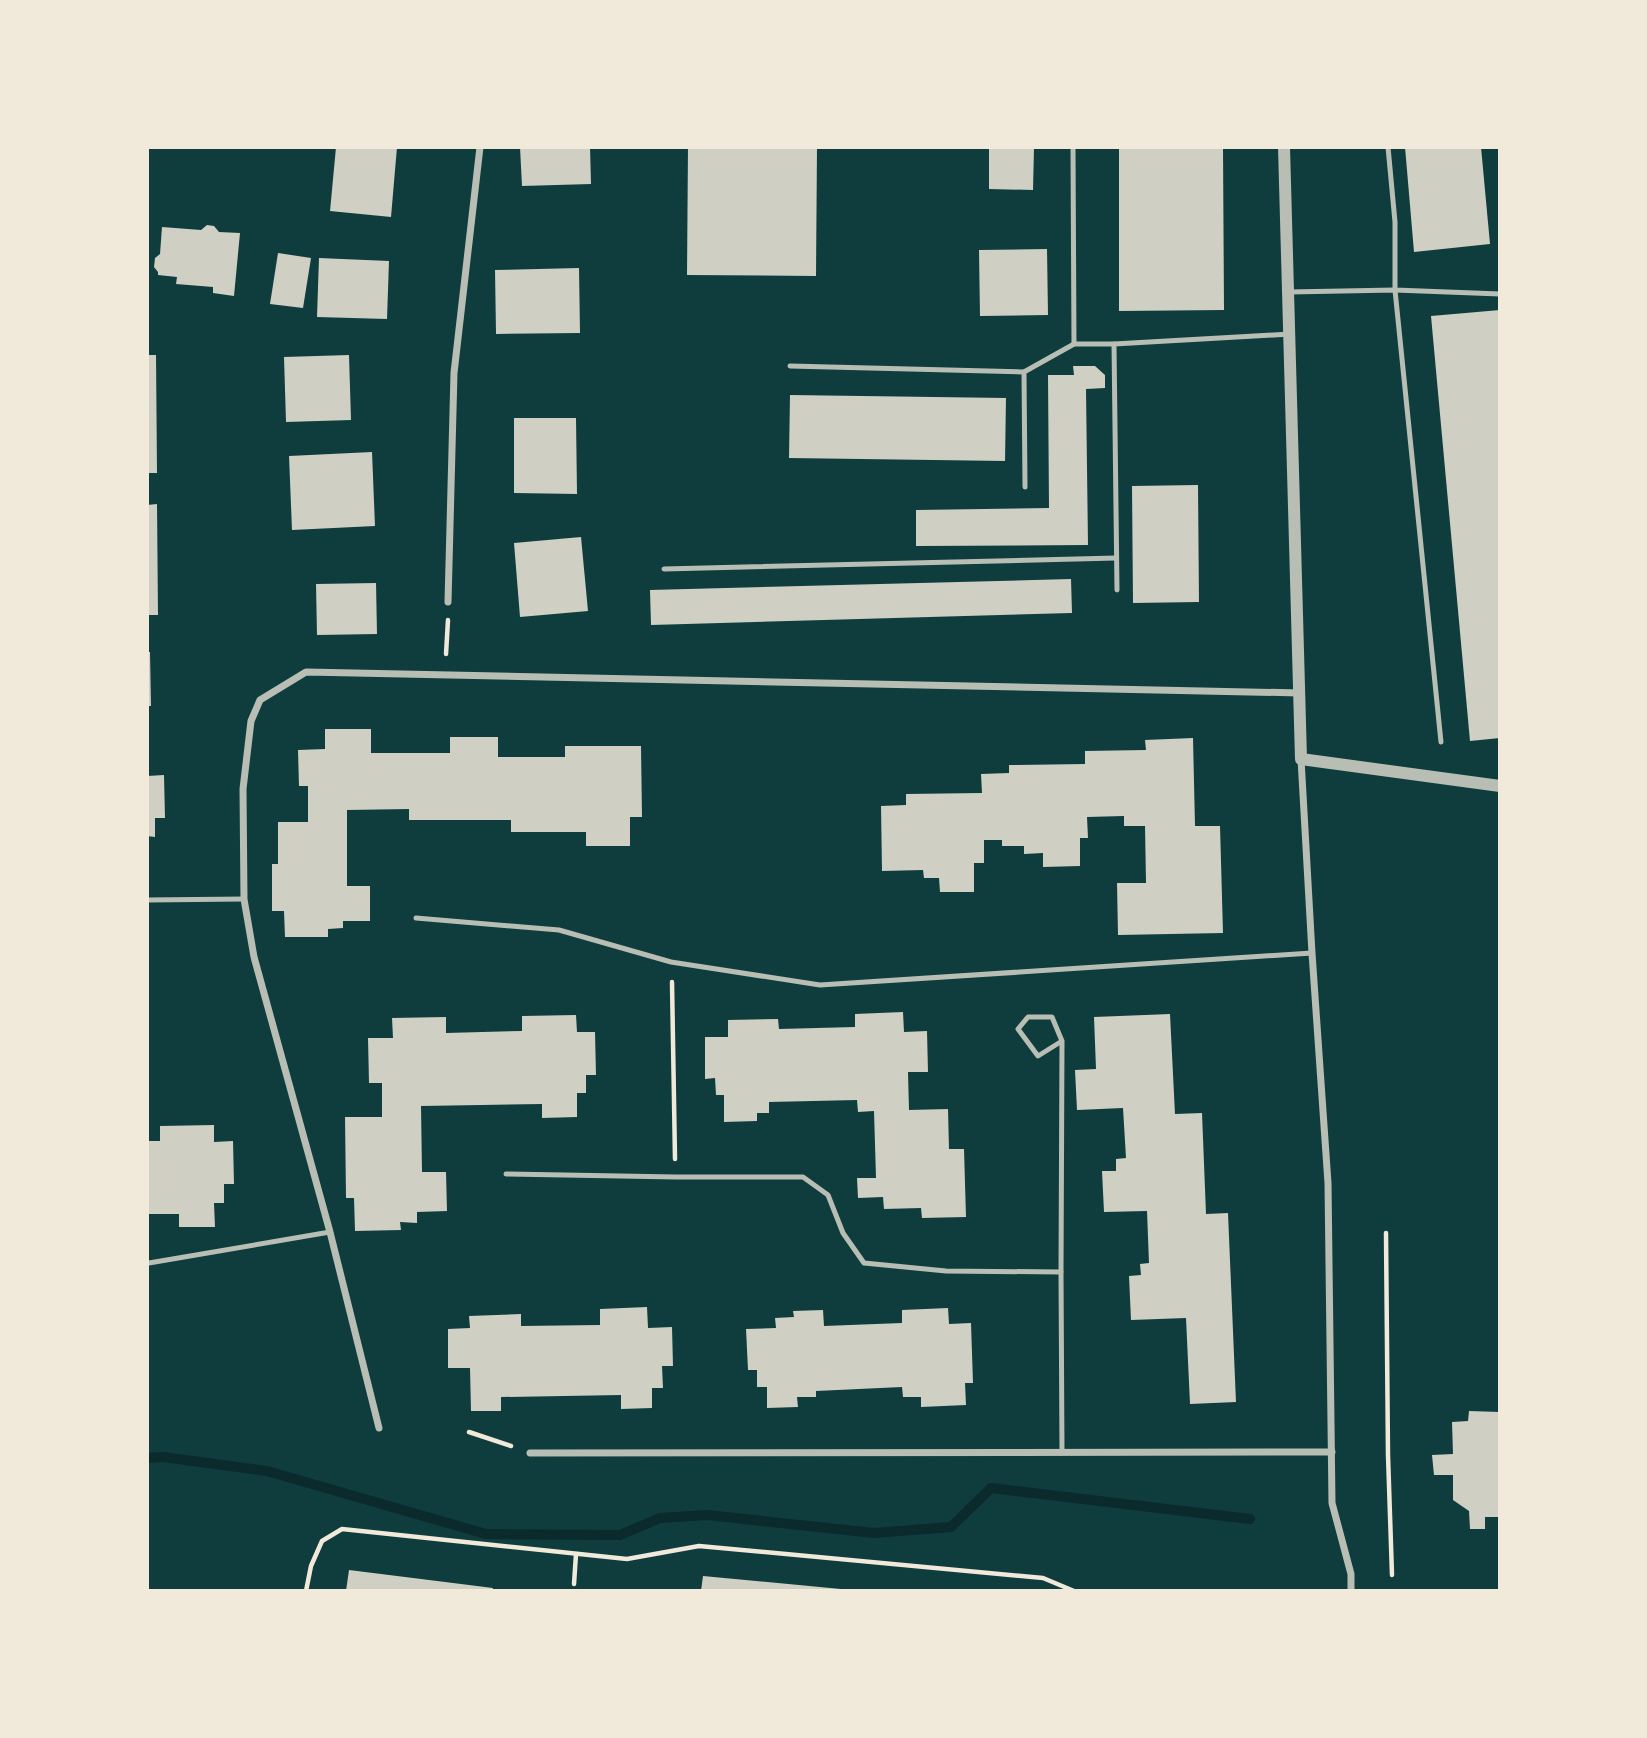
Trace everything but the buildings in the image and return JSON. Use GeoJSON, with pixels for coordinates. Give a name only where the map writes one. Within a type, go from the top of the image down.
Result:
{"type":"FeatureCollection","features":[{"type":"Feature","properties":{"kind":"street"},"geometry":{"type":"LineString","coordinates":[[448,602],[454,373],[480,147]]}},
{"type":"Feature","properties":{"kind":"street"},"geometry":{"type":"LineString","coordinates":[[1284,147],[1301,759],[1311,953],[1328,1184],[1332,1503],[1350,1574],[1351,1591]]}},
{"type":"Feature","properties":{"kind":"street"},"geometry":{"type":"LineString","coordinates":[[379,1429],[330,1232],[254,957],[244,899],[243,789],[251,721],[261,700],[306,672],[1300,693]]}},
{"type":"Feature","properties":{"kind":"street"},"geometry":{"type":"LineString","coordinates":[[1301,759],[1500,786]]}},
{"type":"Feature","properties":{"kind":"street"},"geometry":{"type":"LineString","coordinates":[[530,1452],[1332,1452]]}},
{"type":"Feature","properties":{"kind":"lane"},"geometry":{"type":"LineString","coordinates":[[1073,147],[1074,344]]}},
{"type":"Feature","properties":{"kind":"lane"},"geometry":{"type":"LineString","coordinates":[[1388,147],[1395,222],[1395,290],[1441,742]]}},
{"type":"Feature","properties":{"kind":"lane"},"geometry":{"type":"LineString","coordinates":[[1287,292],[1395,290],[1500,295]]}},
{"type":"Feature","properties":{"kind":"lane"},"geometry":{"type":"LineString","coordinates":[[790,366],[1024,372],[1074,344],[1290,334]]}},
{"type":"Feature","properties":{"kind":"lane"},"geometry":{"type":"LineString","coordinates":[[1114,344],[1117,590]]}},
{"type":"Feature","properties":{"kind":"lane"},"geometry":{"type":"LineString","coordinates":[[1024,372],[1025,487]]}},
{"type":"Feature","properties":{"kind":"lane"},"geometry":{"type":"LineString","coordinates":[[664,569],[1116,558]]}},
{"type":"Feature","properties":{"kind":"lane"},"geometry":{"type":"LineString","coordinates":[[147,900],[244,899]]}},
{"type":"Feature","properties":{"kind":"lane"},"geometry":{"type":"LineString","coordinates":[[416,918],[559,930],[671,962],[820,985],[1311,953]]}},
{"type":"Feature","properties":{"kind":"lane"},"geometry":{"type":"LineString","coordinates":[[1062,1041],[1038,1056],[1018,1029],[1028,1017],[1052,1017],[1062,1041],[1062,1453]]}},
{"type":"Feature","properties":{"kind":"lane"},"geometry":{"type":"LineString","coordinates":[[506,1174],[803,1177],[828,1195],[843,1233],[864,1263],[946,1271],[1060,1272]]}},
{"type":"Feature","properties":{"kind":"lane"},"geometry":{"type":"LineString","coordinates":[[149,1263],[330,1232]]}},
{"type":"Feature","properties":{"kind":"path"},"geometry":{"type":"LineString","coordinates":[[445,676],[448,602]]}},
{"type":"Feature","properties":{"kind":"path"},"geometry":{"type":"LineString","coordinates":[[671,962],[676,1177]]}},
{"type":"Feature","properties":{"kind":"path"},"geometry":{"type":"LineString","coordinates":[[1386,1233],[1392,1574]]}},
{"type":"Feature","properties":{"kind":"path"},"geometry":{"type":"LineString","coordinates":[[469,1432],[530,1452]]}},
{"type":"Feature","properties":{"kind":"path"},"geometry":{"type":"LineString","coordinates":[[306,1591],[311,1566],[322,1541],[342,1529],[627,1559],[699,1546],[1043,1578],[1074,1591]]}},
{"type":"Feature","properties":{"kind":"path"},"geometry":{"type":"LineString","coordinates":[[574,1584],[576,1554]]}},
{"type":"Feature","properties":{"kind":"waterway"},"geometry":{"type":"LineString","coordinates":[[147,1458],[163,1457],[267,1471],[486,1534],[620,1535],[660,1518],[707,1515],[874,1533],[951,1527],[991,1488],[1250,1519]]}}]}
